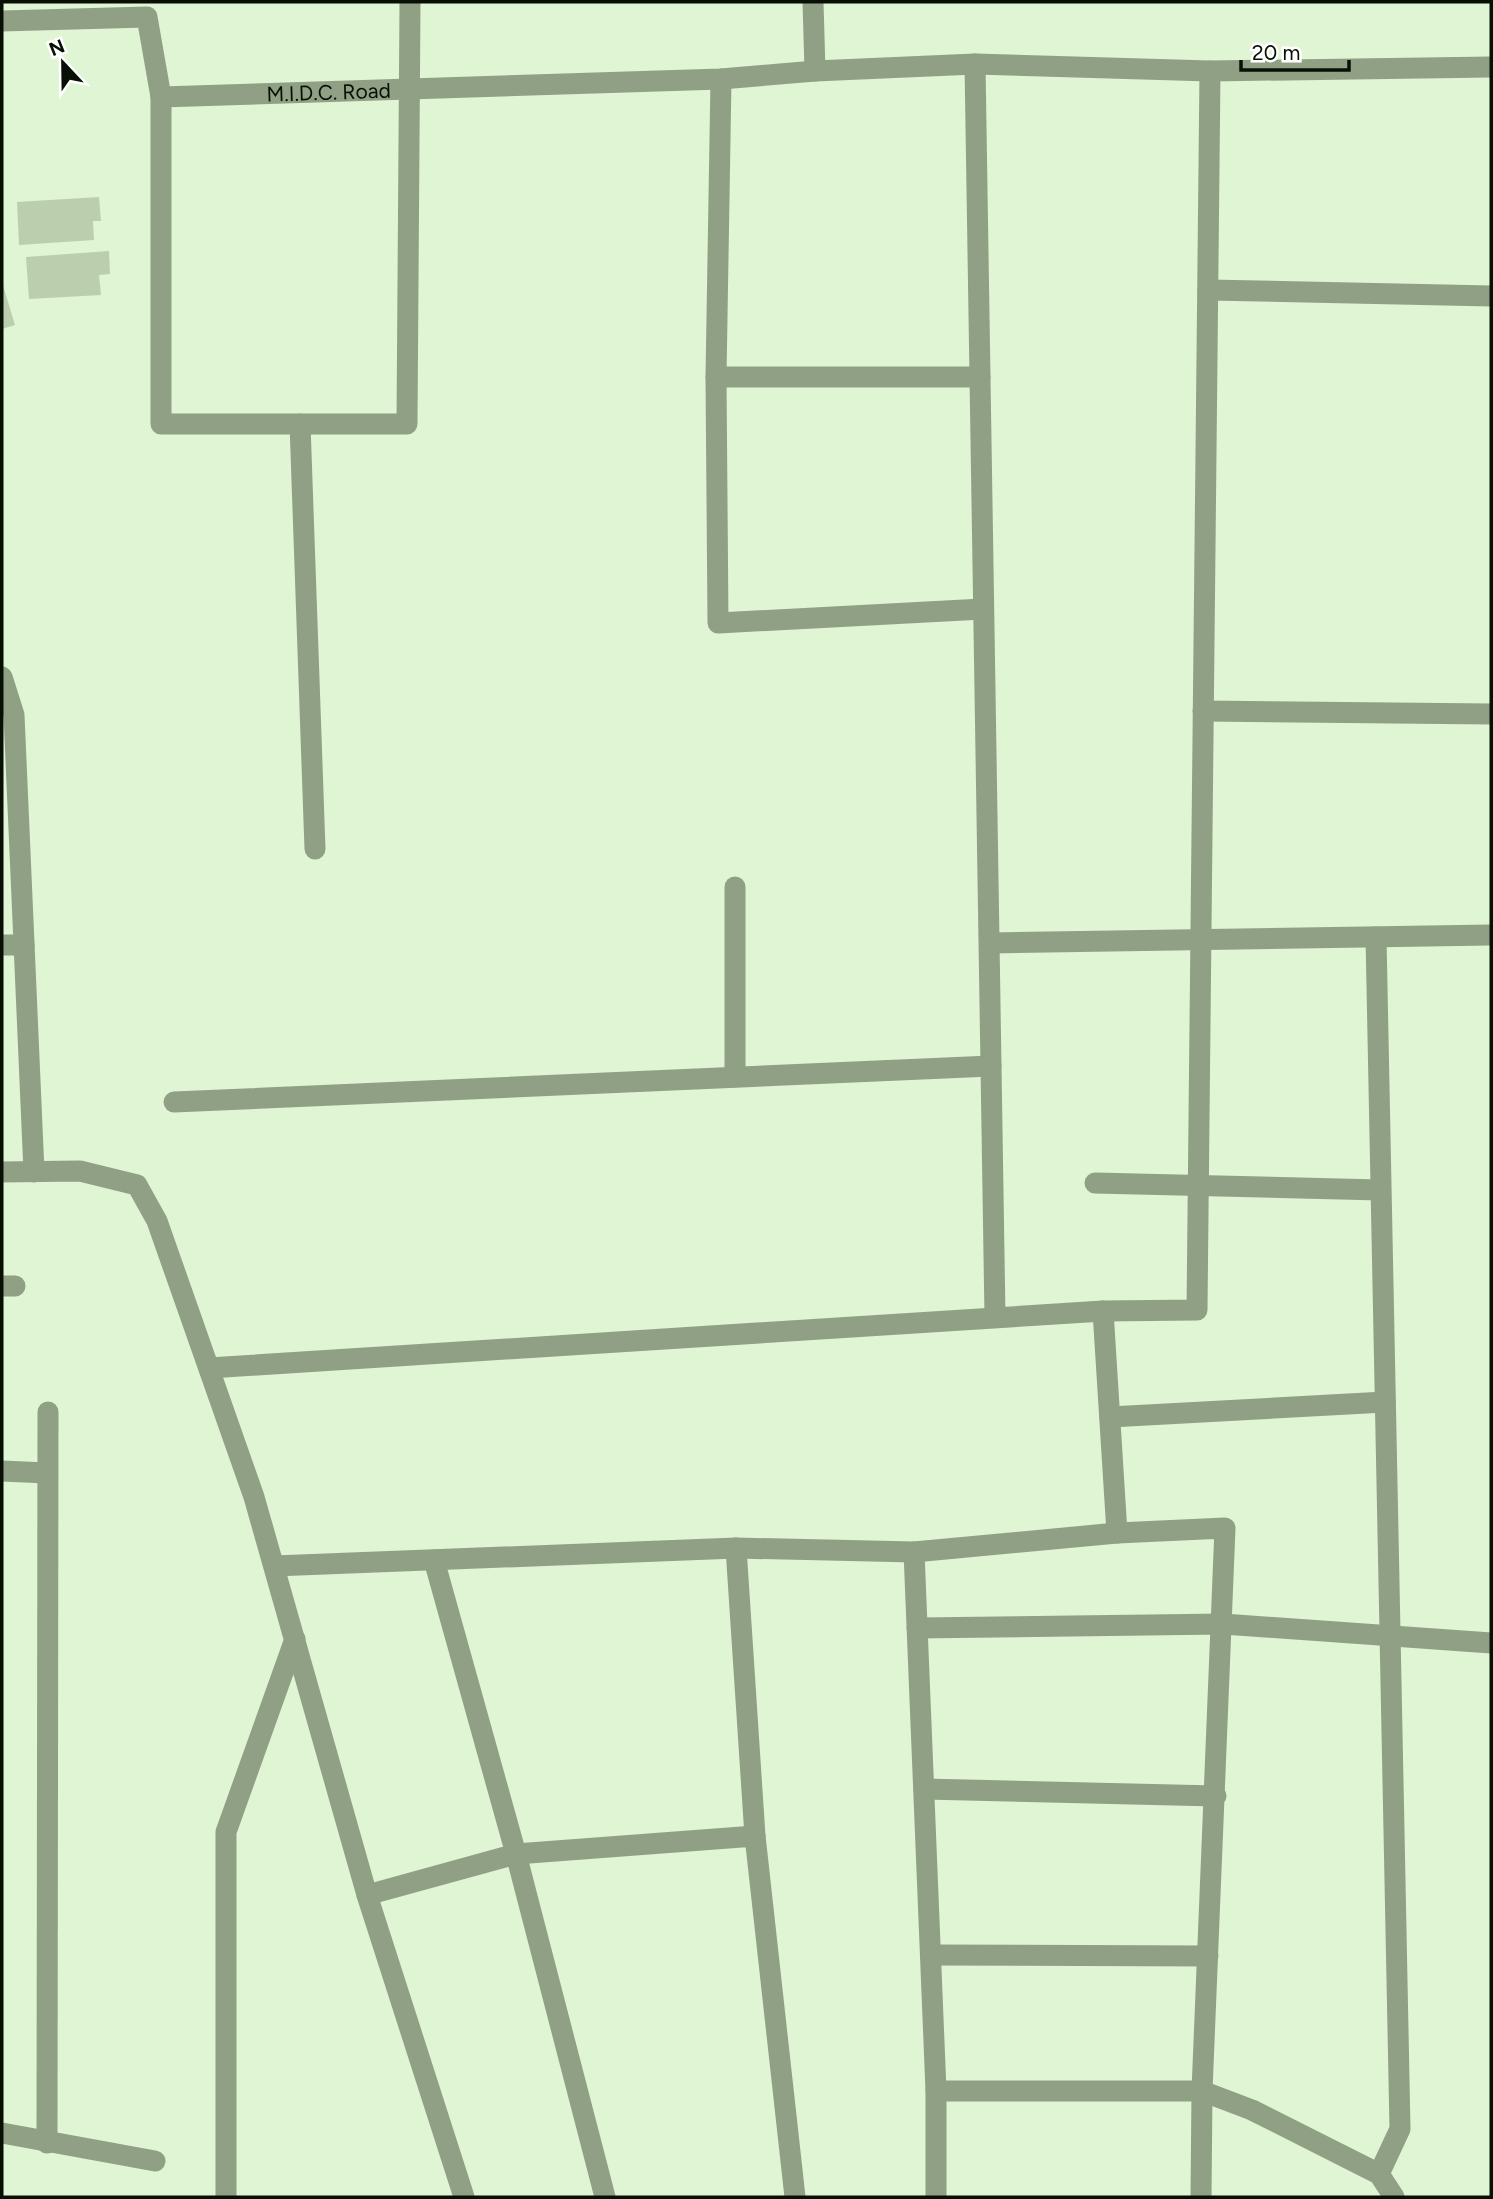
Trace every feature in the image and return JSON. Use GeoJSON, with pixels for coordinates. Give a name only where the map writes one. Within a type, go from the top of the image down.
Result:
{"type":"FeatureCollection","features":[{"type":"Feature","properties":{"kind":"street"},"geometry":{"type":"LineString","coordinates":[[2,21],[147,17],[161,97],[160,424],[407,424],[410,2]]}},
{"type":"Feature","properties":{"kind":"street"},"geometry":{"type":"LineString","coordinates":[[813,2],[815,71]]}},
{"type":"Feature","properties":{"kind":"street"},"geometry":{"type":"LineString","coordinates":[[975,64],[995,1317]]}},
{"type":"Feature","properties":{"kind":"street","name":"M.I.D.C. Road"},"geometry":{"type":"LineString","coordinates":[[161,97],[721,79],[815,71],[975,64],[1210,71],[1491,67]]}},
{"type":"Feature","properties":{"kind":"street"},"geometry":{"type":"LineString","coordinates":[[209,1368],[995,1317],[1103,1311],[1197,1310],[1210,71]]}},
{"type":"Feature","properties":{"kind":"street"},"geometry":{"type":"LineString","coordinates":[[721,79],[716,377],[718,624],[983,609]]}},
{"type":"Feature","properties":{"kind":"street"},"geometry":{"type":"LineString","coordinates":[[1208,290],[1491,296]]}},
{"type":"Feature","properties":{"kind":"street"},"geometry":{"type":"LineString","coordinates":[[716,377],[980,377]]}},
{"type":"Feature","properties":{"kind":"street"},"geometry":{"type":"LineString","coordinates":[[300,424],[315,849]]}},
{"type":"Feature","properties":{"kind":"street"},"geometry":{"type":"LineString","coordinates":[[2,677],[14,715],[34,1172]]}},
{"type":"Feature","properties":{"kind":"street"},"geometry":{"type":"LineString","coordinates":[[1203,711],[1491,714]]}},
{"type":"Feature","properties":{"kind":"street"},"geometry":{"type":"LineString","coordinates":[[735,1077],[736,887]]}},
{"type":"Feature","properties":{"kind":"street"},"geometry":{"type":"LineString","coordinates":[[991,943],[1491,935]]}},
{"type":"Feature","properties":{"kind":"street"},"geometry":{"type":"LineString","coordinates":[[1376,937],[1400,2129],[1379,2174]]}},
{"type":"Feature","properties":{"kind":"street"},"geometry":{"type":"LineString","coordinates":[[2,945],[24,945]]}},
{"type":"Feature","properties":{"kind":"street"},"geometry":{"type":"LineString","coordinates":[[174,1102],[991,1066]]}},
{"type":"Feature","properties":{"kind":"street"},"geometry":{"type":"LineString","coordinates":[[2,1172],[80,1171],[137,1185],[157,1221],[254,1497],[367,1895],[464,2197]]}},
{"type":"Feature","properties":{"kind":"street"},"geometry":{"type":"LineString","coordinates":[[1095,1183],[1380,1190]]}},
{"type":"Feature","properties":{"kind":"street"},"geometry":{"type":"LineString","coordinates":[[1103,1311],[1116,1533]]}},
{"type":"Feature","properties":{"kind":"street"},"geometry":{"type":"LineString","coordinates":[[1110,1417],[1385,1402]]}},
{"type":"Feature","properties":{"kind":"street"},"geometry":{"type":"LineString","coordinates":[[47,2143],[48,1412]]}},
{"type":"Feature","properties":{"kind":"street"},"geometry":{"type":"LineString","coordinates":[[2,1471],[47,1473]]}},
{"type":"Feature","properties":{"kind":"street"},"geometry":{"type":"LineString","coordinates":[[274,1566],[736,1548],[914,1552],[1116,1533],[1226,1528],[1202,2091],[1201,2197]]}},
{"type":"Feature","properties":{"kind":"street"},"geometry":{"type":"LineString","coordinates":[[736,1548],[755,1836],[795,2197]]}},
{"type":"Feature","properties":{"kind":"street"},"geometry":{"type":"LineString","coordinates":[[914,1552],[936,2091],[936,2197]]}},
{"type":"Feature","properties":{"kind":"street"},"geometry":{"type":"LineString","coordinates":[[433,1560],[516,1854],[605,2197]]}},
{"type":"Feature","properties":{"kind":"street"},"geometry":{"type":"LineString","coordinates":[[918,1628],[1223,1624],[1491,1643]]}},
{"type":"Feature","properties":{"kind":"street"},"geometry":{"type":"LineString","coordinates":[[226,2197],[226,1832],[295,1639]]}},
{"type":"Feature","properties":{"kind":"street"},"geometry":{"type":"LineString","coordinates":[[924,1788],[1216,1797]]}},
{"type":"Feature","properties":{"kind":"street"},"geometry":{"type":"LineString","coordinates":[[367,1895],[516,1854],[755,1836]]}},
{"type":"Feature","properties":{"kind":"street"},"geometry":{"type":"LineString","coordinates":[[931,1955],[1208,1956]]}},
{"type":"Feature","properties":{"kind":"street"},"geometry":{"type":"LineString","coordinates":[[936,2091],[1202,2091],[1252,2110],[1379,2174],[1394,2197]]}},
{"type":"Feature","properties":{"kind":"street"},"geometry":{"type":"LineString","coordinates":[[2,2133],[155,2161]]}},
{"type":"Feature","properties":{"kind":"building"},"geometry":{"type":"Polygon","coordinates":[[[99,197],[101,221],[93,221],[94,240],[19,245],[17,202],[99,197]]]}},
{"type":"Feature","properties":{"kind":"building"},"geometry":{"type":"Polygon","coordinates":[[[109,251],[110,274],[99,275],[101,295],[29,299],[26,257],[109,251]]]}},
{"type":"Feature","properties":{"kind":"building"},"geometry":{"type":"Polygon","coordinates":[[[2,282],[15,325],[2,329],[2,282]]]}}]}
